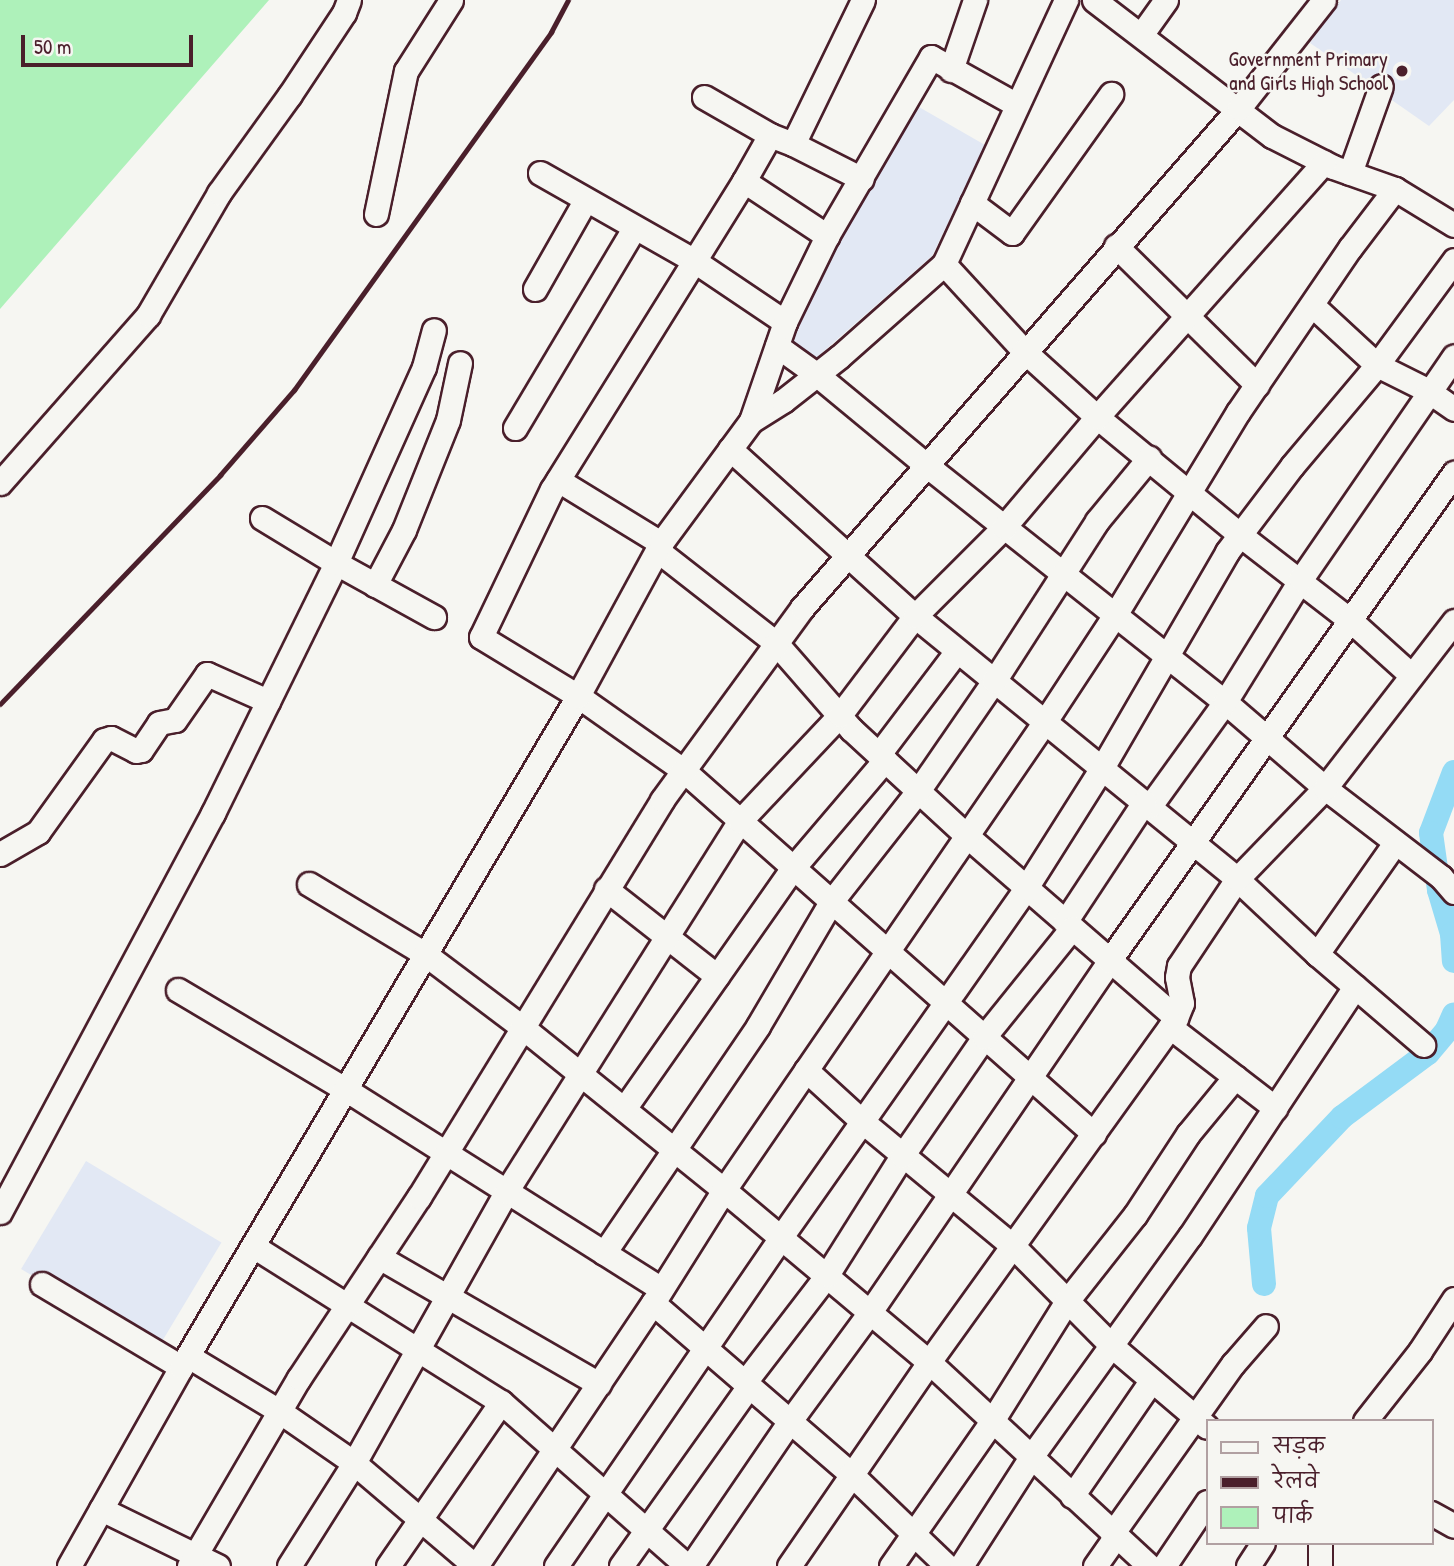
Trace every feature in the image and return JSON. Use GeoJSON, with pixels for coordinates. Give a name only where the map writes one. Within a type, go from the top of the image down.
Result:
{"type":"FeatureCollection","features":[{"type":"Feature","properties":{"kind":"street"},"geometry":{"type":"LineString","coordinates":[[0,483],[148,315],[219,192],[289,96],[344,13],[349,0]]}},
{"type":"Feature","properties":{"kind":"street"},"geometry":{"type":"LineString","coordinates":[[376,214],[406,71],[451,0]]}},
{"type":"Feature","properties":{"kind":"street"},"geometry":{"type":"LineString","coordinates":[[793,144],[863,0]]}},
{"type":"Feature","properties":{"kind":"street"},"geometry":{"type":"LineString","coordinates":[[951,70],[975,0]]}},
{"type":"Feature","properties":{"kind":"street"},"geometry":{"type":"LineString","coordinates":[[751,421],[783,401],[839,357],[944,264],[1066,0]]}},
{"type":"Feature","properties":{"kind":"street"},"geometry":{"type":"LineString","coordinates":[[1094,0],[1240,108],[1272,136],[1324,162],[1395,189],[1454,225]]}},
{"type":"Feature","properties":{"kind":"street"},"geometry":{"type":"LineString","coordinates":[[1141,35],[1166,0]]}},
{"type":"Feature","properties":{"kind":"street"},"geometry":{"type":"LineString","coordinates":[[192,1561],[279,1411],[446,1153],[606,890],[683,770],[776,643],[849,553],[1240,108],[1324,0]]}},
{"type":"Feature","properties":{"kind":"street"},"geometry":{"type":"LineString","coordinates":[[69,1566],[185,1361],[578,696],[659,546],[751,421],[785,322],[827,236],[931,57],[1017,105]]}},
{"type":"Feature","properties":{"kind":"street"},"geometry":{"type":"LineString","coordinates":[[1350,173],[1381,86]]}},
{"type":"Feature","properties":{"kind":"street"},"geometry":{"type":"LineString","coordinates":[[972,203],[1012,233],[1111,94]]}},
{"type":"Feature","properties":{"kind":"street"},"geometry":{"type":"LineString","coordinates":[[704,97],[770,135],[862,179]]}},
{"type":"Feature","properties":{"kind":"street"},"geometry":{"type":"LineString","coordinates":[[770,135],[558,480],[481,637],[578,696],[683,770],[1094,1134]]}},
{"type":"Feature","properties":{"kind":"street"},"geometry":{"type":"LineString","coordinates":[[289,1566],[354,1464],[506,1192],[740,821],[840,715],[915,616],[1004,527],[1097,417],[1324,162]]}},
{"type":"Feature","properties":{"kind":"street"},"geometry":{"type":"LineString","coordinates":[[540,173],[693,260],[785,322]]}},
{"type":"Feature","properties":{"kind":"street"},"geometry":{"type":"LineString","coordinates":[[744,181],[827,236]]}},
{"type":"Feature","properties":{"kind":"street"},"geometry":{"type":"LineString","coordinates":[[42,1284],[279,1411],[354,1464],[475,1566],[599,1384],[724,1190],[1044,723],[1115,615],[1188,491],[1257,385],[1350,248],[1395,189]]}},
{"type":"Feature","properties":{"kind":"street"},"geometry":{"type":"LineString","coordinates":[[535,289],[585,201]]}},
{"type":"Feature","properties":{"kind":"street"},"geometry":{"type":"LineString","coordinates":[[515,428],[634,228]]}},
{"type":"Feature","properties":{"kind":"street"},"geometry":{"type":"LineString","coordinates":[[1116,246],[1188,314],[1257,385]]}},
{"type":"Feature","properties":{"kind":"street"},"geometry":{"type":"LineString","coordinates":[[556,1566],[780,1237],[1026,888],[1102,768],[1240,535],[1292,466],[1377,365],[1454,260]]}},
{"type":"Feature","properties":{"kind":"street"},"geometry":{"type":"LineString","coordinates":[[944,264],[1024,351],[1097,417],[1240,535],[1301,579],[1410,674]]}},
{"type":"Feature","properties":{"kind":"street"},"geometry":{"type":"LineString","coordinates":[[1312,305],[1377,365],[1427,390],[1454,409]]}},
{"type":"Feature","properties":{"kind":"street"},"geometry":{"type":"LineString","coordinates":[[0,1212],[213,813],[335,564],[424,367],[434,330]]}},
{"type":"Feature","properties":{"kind":"street"},"geometry":{"type":"LineString","coordinates":[[777,346],[816,374],[1062,574],[1226,702],[1325,788],[1442,880]]}},
{"type":"Feature","properties":{"kind":"street"},"geometry":{"type":"LineString","coordinates":[[621,1566],[747,1384],[827,1275],[902,1156],[984,1037],[1069,925],[1147,804],[1226,702],[1301,579],[1427,390],[1454,356]]}},
{"type":"Feature","properties":{"kind":"street"},"geometry":{"type":"LineString","coordinates":[[375,584],[404,530],[448,420],[460,363]]}},
{"type":"Feature","properties":{"kind":"street"},"geometry":{"type":"LineString","coordinates":[[730,449],[849,553],[915,616],[1237,879],[1317,954],[1423,1045]]}},
{"type":"Feature","properties":{"kind":"street"},"geometry":{"type":"LineString","coordinates":[[604,1253],[758,1026],[831,902],[919,791],[1097,521],[1149,458]]}},
{"type":"Feature","properties":{"kind":"street"},"geometry":{"type":"LineString","coordinates":[[253,1246],[501,1402],[689,1566],[870,1312],[1029,1077],[1454,473]]}},
{"type":"Feature","properties":{"kind":"street"},"geometry":{"type":"LineString","coordinates":[[558,480],[659,546],[776,643],[840,715],[882,757],[967,836],[1110,961],[1173,1023],[1275,1108]]}},
{"type":"Feature","properties":{"kind":"street"},"geometry":{"type":"LineString","coordinates":[[262,518],[335,564],[434,617]]}},
{"type":"Feature","properties":{"kind":"street"},"geometry":{"type":"LineString","coordinates":[[789,1566],[929,1362],[1173,1023],[1182,1003],[1177,977],[1179,966],[1237,879],[1325,788],[1410,674],[1454,621]]}},
{"type":"Feature","properties":{"kind":"street"},"geometry":{"type":"LineString","coordinates":[[624,1109],[793,868],[882,757],[957,651]]}},
{"type":"Feature","properties":{"kind":"street"},"geometry":{"type":"LineString","coordinates":[[0,854],[38,832],[104,740],[111,738],[136,751],[141,750],[159,723],[174,720],[207,674],[268,701]]}},
{"type":"Feature","properties":{"kind":"street"},"geometry":{"type":"LineString","coordinates":[[1317,954],[1395,843]]}},
{"type":"Feature","properties":{"kind":"street"},"geometry":{"type":"LineString","coordinates":[[309,884],[425,954],[522,1027],[724,1190],[929,1362],[1149,1566]]}},
{"type":"Feature","properties":{"kind":"street"},"geometry":{"type":"LineString","coordinates":[[606,890],[667,934],[717,976]]}},
{"type":"Feature","properties":{"kind":"street"},"geometry":{"type":"LineString","coordinates":[[961,1566],[1031,1457],[1113,1347],[1355,987]]}},
{"type":"Feature","properties":{"kind":"street"},"geometry":{"type":"LineString","coordinates":[[178,990],[345,1089],[604,1253],[657,1296],[706,1349],[851,1474],[947,1566]]}},
{"type":"Feature","properties":{"kind":"street"},"geometry":{"type":"LineString","coordinates":[[806,1070],[902,1156],[1014,1247],[1113,1347],[1202,1423]]}},
{"type":"Feature","properties":{"kind":"street"},"geometry":{"type":"LineString","coordinates":[[891,1566],[992,1421],[1068,1301],[1135,1215],[1188,1134],[1235,1077]]}},
{"type":"Feature","properties":{"kind":"street"},"geometry":{"type":"LineString","coordinates":[[379,1257],[599,1384]]}},
{"type":"Feature","properties":{"kind":"street"},"geometry":{"type":"LineString","coordinates":[[1366,1419],[1450,1313]]}},
{"type":"Feature","properties":{"kind":"street"},"geometry":{"type":"LineString","coordinates":[[1095,1566],[1114,1536],[1202,1423],[1233,1364],[1266,1325]]}},
{"type":"Feature","properties":{"kind":"street"},"geometry":{"type":"LineString","coordinates":[[1072,1496],[1151,1381]]}},
{"type":"Feature","properties":{"kind":"street"},"geometry":{"type":"LineString","coordinates":[[388,1566],[501,1402]]}},
{"type":"Feature","properties":{"kind":"street"},"geometry":{"type":"LineString","coordinates":[[1164,1566],[1206,1503]]}},
{"type":"Feature","properties":{"kind":"street"},"geometry":{"type":"LineString","coordinates":[[101,1509],[192,1561],[218,1566]]}},
{"type":"Feature","properties":{"kind":"street"},"geometry":{"type":"LineString","coordinates":[[1433,1514],[1454,1526]]}},
{"type":"Feature","properties":{"kind":"street"},"geometry":{"type":"LineString","coordinates":[[1248,1566],[1263,1545]]}},
{"type":"Feature","properties":{"kind":"street"},"geometry":{"type":"LineString","coordinates":[[1320,1545],[1320,1566]]}},
{"type":"Feature","properties":{"kind":"shaded area","name":"Government Primary and Girls High School"},"geometry":{"type":"Polygon","coordinates":[[[1341,0],[1454,0],[1454,100],[1429,126],[1310,43],[1341,0]]]}},
{"type":"Feature","properties":{"kind":"shaded area"},"geometry":{"type":"Polygon","coordinates":[[[912,103],[985,145],[932,256],[816,358],[792,341],[828,261],[912,103]]]}},
{"type":"Feature","properties":{"kind":"shaded area"},"geometry":{"type":"Polygon","coordinates":[[[86,1161],[221,1242],[157,1350],[21,1269],[86,1161]]]}},
{"type":"Feature","properties":{"kind":"green space"},"geometry":{"type":"Polygon","coordinates":[[[0,0],[269,0],[0,309],[0,0]]]}},
{"type":"Feature","properties":{"kind":"waterway"},"geometry":{"type":"LineString","coordinates":[[1454,772],[1431,833],[1439,890],[1452,934],[1454,961]]}},
{"type":"Feature","properties":{"kind":"waterway"},"geometry":{"type":"LineString","coordinates":[[1264,1284],[1259,1228],[1267,1196],[1342,1117],[1428,1053],[1447,1030],[1454,1014]]}},
{"type":"Feature","properties":{"kind":"railway"},"geometry":{"type":"LineString","coordinates":[[0,704],[220,475],[294,390],[551,32],[568,0]]}},
{"type":"Feature","properties":{"kind":"place","name":"Government Primary and Girls High School"},"geometry":{"type":"Point","coordinates":[1402,71]}}]}
